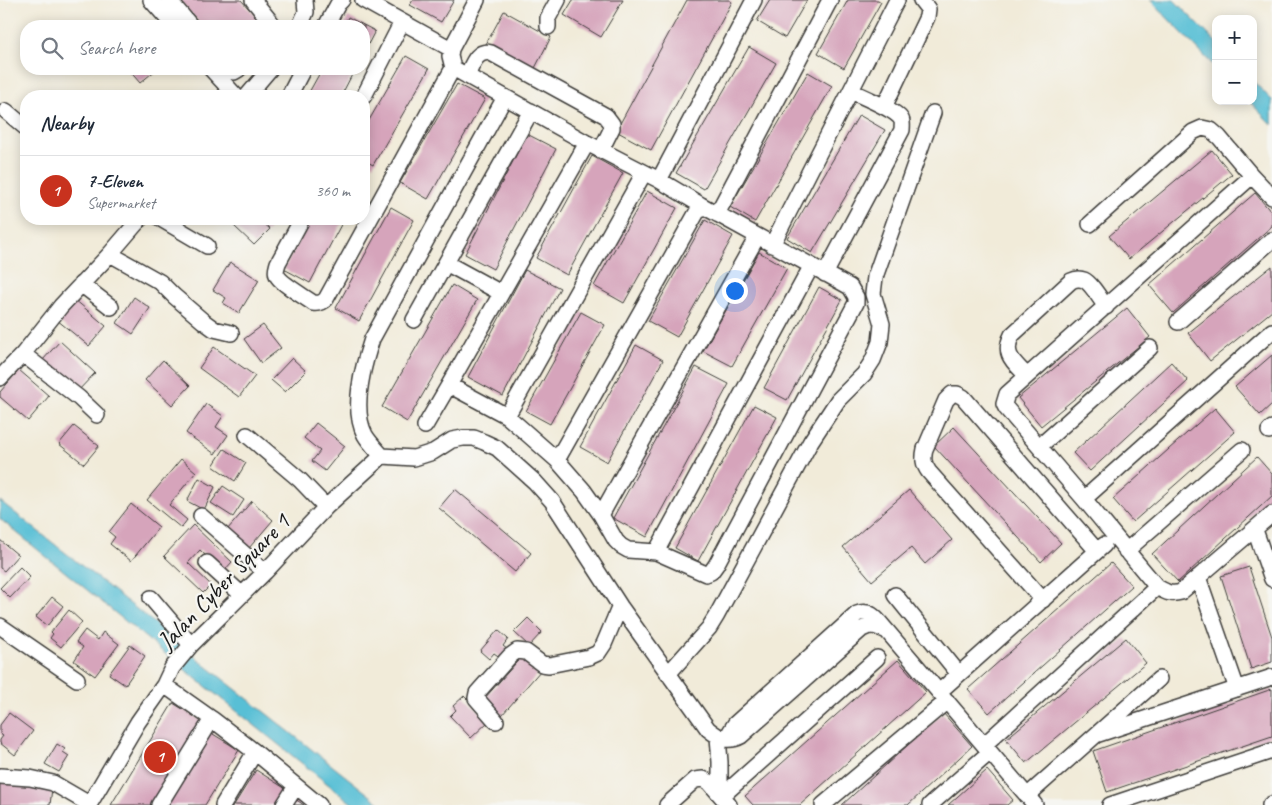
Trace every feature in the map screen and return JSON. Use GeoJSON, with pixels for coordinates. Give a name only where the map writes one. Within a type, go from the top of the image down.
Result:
{"type":"FeatureCollection","features":[{"type":"Feature","properties":{"kind":"street"},"geometry":{"type":"LineString","coordinates":[[152,0],[169,20]]}},
{"type":"Feature","properties":{"kind":"street"},"geometry":{"type":"LineString","coordinates":[[169,0],[186,20]]}},
{"type":"Feature","properties":{"kind":"street"},"geometry":{"type":"LineString","coordinates":[[253,0],[269,20]]}},
{"type":"Feature","properties":{"kind":"street"},"geometry":{"type":"LineString","coordinates":[[303,20],[306,12],[305,0]]}},
{"type":"Feature","properties":{"kind":"street"},"geometry":{"type":"LineString","coordinates":[[329,20],[342,0]]}},
{"type":"Feature","properties":{"kind":"street"},"geometry":{"type":"LineString","coordinates":[[363,0],[451,49]]}},
{"type":"Feature","properties":{"kind":"street"},"geometry":{"type":"LineString","coordinates":[[370,219],[453,68],[450,56],[451,49],[477,0]]}},
{"type":"Feature","properties":{"kind":"street"},"geometry":{"type":"LineString","coordinates":[[548,27],[548,18],[558,0]]}},
{"type":"Feature","properties":{"kind":"street"},"geometry":{"type":"LineString","coordinates":[[659,180],[754,0]]}},
{"type":"Feature","properties":{"kind":"street"},"geometry":{"type":"LineString","coordinates":[[717,214],[830,0]]}},
{"type":"Feature","properties":{"kind":"street"},"geometry":{"type":"LineString","coordinates":[[772,245],[897,0]]}},
{"type":"Feature","properties":{"kind":"street"},"geometry":{"type":"LineString","coordinates":[[884,107],[927,17],[928,9],[921,0]]}},
{"type":"Feature","properties":{"kind":"street"},"geometry":{"type":"LineString","coordinates":[[367,90],[402,22]]}},
{"type":"Feature","properties":{"kind":"street"},"geometry":{"type":"LineString","coordinates":[[467,76],[478,55],[483,52],[491,53],[606,116],[612,124],[612,128],[601,150]]}},
{"type":"Feature","properties":{"kind":"street"},"geometry":{"type":"LineString","coordinates":[[449,385],[507,416],[557,460],[584,491],[616,542],[621,546],[628,550],[656,552],[706,574],[716,565],[856,303],[856,297],[850,287],[453,68]]}},
{"type":"Feature","properties":{"kind":"street"},"geometry":{"type":"LineString","coordinates":[[227,75],[233,90]]}},
{"type":"Feature","properties":{"kind":"street"},"geometry":{"type":"LineString","coordinates":[[252,90],[265,75]]}},
{"type":"Feature","properties":{"kind":"street"},"geometry":{"type":"LineString","coordinates":[[292,90],[300,75]]}},
{"type":"Feature","properties":{"kind":"street"},"geometry":{"type":"LineString","coordinates":[[825,274],[902,130],[901,118],[884,107],[851,91]]}},
{"type":"Feature","properties":{"kind":"street"},"geometry":{"type":"LineString","coordinates":[[505,97],[372,339],[365,359],[359,400],[360,419],[365,435],[382,456],[414,458],[433,452],[452,440],[463,438],[474,438],[497,448],[535,482],[552,501],[620,606],[668,674],[708,729],[724,738],[742,736],[862,629],[872,625],[887,631],[1031,800],[1096,735],[1159,679]]}},
{"type":"Feature","properties":{"kind":"street"},"geometry":{"type":"LineString","coordinates":[[414,320],[531,111]]}},
{"type":"Feature","properties":{"kind":"street"},"geometry":{"type":"LineString","coordinates":[[6,112],[20,123]]}},
{"type":"Feature","properties":{"kind":"street"},"geometry":{"type":"LineString","coordinates":[[668,674],[709,628],[811,441],[838,400],[864,374],[873,360],[880,342],[882,324],[873,294],[875,277],[934,112]]}},
{"type":"Feature","properties":{"kind":"street"},"geometry":{"type":"LineString","coordinates":[[1090,224],[1193,132],[1202,128],[1211,130],[1219,136],[1272,197]]}},
{"type":"Feature","properties":{"kind":"street"},"geometry":{"type":"LineString","coordinates":[[426,426],[587,143]]}},
{"type":"Feature","properties":{"kind":"street"},"geometry":{"type":"LineString","coordinates":[[507,416],[644,173]]}},
{"type":"Feature","properties":{"kind":"street"},"geometry":{"type":"LineString","coordinates":[[1252,176],[1007,394],[1004,404],[1157,587],[1166,592],[1174,594],[1181,592],[1272,514]]}},
{"type":"Feature","properties":{"kind":"street"},"geometry":{"type":"LineString","coordinates":[[557,460],[700,205]]}},
{"type":"Feature","properties":{"kind":"street"},"geometry":{"type":"LineString","coordinates":[[0,378],[23,354],[61,306],[110,254],[133,225]]}},
{"type":"Feature","properties":{"kind":"street"},"geometry":{"type":"LineString","coordinates":[[171,225],[207,246]]}},
{"type":"Feature","properties":{"kind":"street"},"geometry":{"type":"LineString","coordinates":[[299,225],[278,263],[277,276],[282,282],[313,303],[318,304],[326,299],[367,225]]}},
{"type":"Feature","properties":{"kind":"street"},"geometry":{"type":"LineString","coordinates":[[600,516],[757,237]]}},
{"type":"Feature","properties":{"kind":"street"},"geometry":{"type":"LineString","coordinates":[[1178,322],[1272,240]]}},
{"type":"Feature","properties":{"kind":"street"},"geometry":{"type":"LineString","coordinates":[[110,254],[160,282],[214,329],[231,333]]}},
{"type":"Feature","properties":{"kind":"street"},"geometry":{"type":"LineString","coordinates":[[446,263],[501,294]]}},
{"type":"Feature","properties":{"kind":"street"},"geometry":{"type":"LineString","coordinates":[[656,552],[811,267]]}},
{"type":"Feature","properties":{"kind":"street"},"geometry":{"type":"LineString","coordinates":[[1027,376],[1010,357],[1008,344],[1012,335],[1071,281],[1082,279],[1087,282],[1106,307]]}},
{"type":"Feature","properties":{"kind":"street"},"geometry":{"type":"LineString","coordinates":[[81,284],[111,307]]}},
{"type":"Feature","properties":{"kind":"street"},"geometry":{"type":"LineString","coordinates":[[1084,499],[1272,330]]}},
{"type":"Feature","properties":{"kind":"street"},"geometry":{"type":"LineString","coordinates":[[1040,446],[1150,348]]}},
{"type":"Feature","properties":{"kind":"street"},"geometry":{"type":"LineString","coordinates":[[23,354],[79,398],[97,415]]}},
{"type":"Feature","properties":{"kind":"street"},"geometry":{"type":"LineString","coordinates":[[1042,600],[924,465],[923,456],[925,449],[946,400],[952,394],[963,397],[1097,551]]}},
{"type":"Feature","properties":{"kind":"street"},"geometry":{"type":"LineString","coordinates":[[247,435],[300,480],[326,507]]}},
{"type":"Feature","properties":{"kind":"street"},"geometry":{"type":"LineString","coordinates":[[1126,551],[1242,450]]}},
{"type":"Feature","properties":{"kind":"street","name":"Jalan Cyber Square 1"},"geometry":{"type":"LineString","coordinates":[[89,804],[138,722],[164,685],[172,668],[189,648],[265,572],[326,507],[382,456]]}},
{"type":"Feature","properties":{"kind":"street"},"geometry":{"type":"LineString","coordinates":[[201,516],[265,572]]}},
{"type":"Feature","properties":{"kind":"street"},"geometry":{"type":"LineString","coordinates":[[1255,530],[1272,579]]}},
{"type":"Feature","properties":{"kind":"street"},"geometry":{"type":"LineString","coordinates":[[823,805],[943,696],[958,674],[1114,536]]}},
{"type":"Feature","properties":{"kind":"street"},"geometry":{"type":"LineString","coordinates":[[207,563],[242,594]]}},
{"type":"Feature","properties":{"kind":"street"},"geometry":{"type":"LineString","coordinates":[[1198,577],[1237,689]]}},
{"type":"Feature","properties":{"kind":"street"},"geometry":{"type":"LineString","coordinates":[[930,805],[1157,587]]}},
{"type":"Feature","properties":{"kind":"street"},"geometry":{"type":"LineString","coordinates":[[895,595],[958,674]]}},
{"type":"Feature","properties":{"kind":"street"},"geometry":{"type":"LineString","coordinates":[[151,598],[189,648]]}},
{"type":"Feature","properties":{"kind":"street"},"geometry":{"type":"LineString","coordinates":[[496,721],[476,696],[510,656],[517,651],[526,652],[542,664],[549,665],[589,657],[598,653],[604,644],[620,606]]}},
{"type":"Feature","properties":{"kind":"street"},"geometry":{"type":"LineString","coordinates":[[0,626],[77,680]]}},
{"type":"Feature","properties":{"kind":"street"},"geometry":{"type":"LineString","coordinates":[[724,798],[877,658]]}},
{"type":"Feature","properties":{"kind":"street"},"geometry":{"type":"LineString","coordinates":[[1096,735],[1272,677]]}},
{"type":"Feature","properties":{"kind":"street"},"geometry":{"type":"LineString","coordinates":[[164,685],[255,752],[319,805]]}},
{"type":"Feature","properties":{"kind":"street"},"geometry":{"type":"LineString","coordinates":[[159,805],[212,719]]}},
{"type":"Feature","properties":{"kind":"street"},"geometry":{"type":"LineString","coordinates":[[724,738],[720,762],[724,798]]}},
{"type":"Feature","properties":{"kind":"street"},"geometry":{"type":"LineString","coordinates":[[1110,805],[1272,751]]}},
{"type":"Feature","properties":{"kind":"street"},"geometry":{"type":"LineString","coordinates":[[224,805],[255,752]]}},
{"type":"Feature","properties":{"kind":"street"},"geometry":{"type":"LineString","coordinates":[[0,776],[30,778],[53,783],[89,804]]}},
{"type":"Feature","properties":{"kind":"street"},"geometry":{"type":"LineString","coordinates":[[667,805],[696,780],[703,779],[709,782],[724,798]]}},
{"type":"Feature","properties":{"kind":"street"},"geometry":{"type":"LineString","coordinates":[[284,805],[296,786]]}},
{"type":"Feature","properties":{"kind":"water"},"geometry":{"type":"Polygon","coordinates":[[[1150,0],[1174,0],[1212,38],[1212,64],[1150,0]]]}},
{"type":"Feature","properties":{"kind":"water"},"geometry":{"type":"Polygon","coordinates":[[[1257,85],[1272,100],[1272,125],[1253,105],[1257,105],[1257,85]]]}},
{"type":"Feature","properties":{"kind":"water"},"geometry":{"type":"Polygon","coordinates":[[[0,501],[382,805],[354,805],[0,519],[0,501]]]}},
{"type":"Feature","properties":{"kind":"building"},"geometry":{"type":"Polygon","coordinates":[[[179,0],[241,0],[259,20],[197,20],[179,0]]]}},
{"type":"Feature","properties":{"kind":"building"},"geometry":{"type":"Polygon","coordinates":[[[413,0],[454,0],[441,22],[410,5],[413,0]]]}},
{"type":"Feature","properties":{"kind":"building"},"geometry":{"type":"Polygon","coordinates":[[[573,0],[623,0],[601,37],[564,15],[573,0]]]}},
{"type":"Feature","properties":{"kind":"building"},"geometry":{"type":"Polygon","coordinates":[[[687,0],[729,0],[732,2],[651,150],[616,131],[687,0]]]}},
{"type":"Feature","properties":{"kind":"building"},"geometry":{"type":"Polygon","coordinates":[[[770,0],[807,0],[785,38],[757,21],[770,0]]]}},
{"type":"Feature","properties":{"kind":"building"},"geometry":{"type":"Polygon","coordinates":[[[848,0],[878,0],[881,2],[844,68],[818,53],[848,0]]]}},
{"type":"Feature","properties":{"kind":"building"},"geometry":{"type":"Polygon","coordinates":[[[504,11],[551,37],[533,72],[485,46],[504,11]]]}},
{"type":"Feature","properties":{"kind":"building"},"geometry":{"type":"Polygon","coordinates":[[[370,28],[375,31],[370,41],[370,28]]]}},
{"type":"Feature","properties":{"kind":"building"},"geometry":{"type":"Polygon","coordinates":[[[749,47],[776,63],[704,189],[676,173],[749,47]]]}},
{"type":"Feature","properties":{"kind":"building"},"geometry":{"type":"Polygon","coordinates":[[[406,56],[429,69],[373,165],[370,163],[370,119],[406,56]]]}},
{"type":"Feature","properties":{"kind":"building"},"geometry":{"type":"Polygon","coordinates":[[[808,72],[832,86],[755,222],[730,207],[808,72]]]}},
{"type":"Feature","properties":{"kind":"building"},"geometry":{"type":"Polygon","coordinates":[[[133,75],[150,75],[140,83],[133,75]]]}},
{"type":"Feature","properties":{"kind":"building"},"geometry":{"type":"Polygon","coordinates":[[[319,75],[352,75],[344,90],[310,90],[319,75]]]}},
{"type":"Feature","properties":{"kind":"building"},"geometry":{"type":"Polygon","coordinates":[[[457,84],[485,99],[428,199],[400,183],[457,84]]]}},
{"type":"Feature","properties":{"kind":"building"},"geometry":{"type":"Polygon","coordinates":[[[859,115],[885,130],[812,253],[787,238],[859,115]]]}},
{"type":"Feature","properties":{"kind":"building"},"geometry":{"type":"Polygon","coordinates":[[[527,134],[556,149],[493,269],[465,254],[527,134]]]}},
{"type":"Feature","properties":{"kind":"building"},"geometry":{"type":"Polygon","coordinates":[[[1212,150],[1232,174],[1129,259],[1109,236],[1212,150]]]}},
{"type":"Feature","properties":{"kind":"building"},"geometry":{"type":"Polygon","coordinates":[[[592,156],[623,173],[567,275],[536,258],[592,156]]]}},
{"type":"Feature","properties":{"kind":"building"},"geometry":{"type":"Polygon","coordinates":[[[647,191],[677,208],[624,303],[594,286],[647,191]]]}},
{"type":"Feature","properties":{"kind":"building"},"geometry":{"type":"Polygon","coordinates":[[[1255,193],[1272,213],[1272,226],[1173,313],[1149,285],[1255,193]]]}},
{"type":"Feature","properties":{"kind":"building"},"geometry":{"type":"Polygon","coordinates":[[[391,207],[414,220],[359,321],[336,308],[391,207]]]}},
{"type":"Feature","properties":{"kind":"building"},"geometry":{"type":"Polygon","coordinates":[[[705,220],[733,236],[677,337],[648,321],[705,220]]]}},
{"type":"Feature","properties":{"kind":"building"},"geometry":{"type":"Polygon","coordinates":[[[266,225],[270,229],[254,245],[234,226],[266,225]]]}},
{"type":"Feature","properties":{"kind":"building"},"geometry":{"type":"Polygon","coordinates":[[[308,225],[341,225],[310,283],[284,269],[308,225]]]}},
{"type":"Feature","properties":{"kind":"building"},"geometry":{"type":"Polygon","coordinates":[[[759,252],[787,268],[732,366],[703,351],[759,252]]]}},
{"type":"Feature","properties":{"kind":"building"},"geometry":{"type":"Polygon","coordinates":[[[230,262],[259,280],[239,313],[223,303],[226,298],[213,290],[230,262]]]}},
{"type":"Feature","properties":{"kind":"building"},"geometry":{"type":"Polygon","coordinates":[[[1272,266],[1272,311],[1210,361],[1188,333],[1272,266]]]}},
{"type":"Feature","properties":{"kind":"building"},"geometry":{"type":"Polygon","coordinates":[[[525,270],[560,288],[503,396],[468,377],[525,270]]]}},
{"type":"Feature","properties":{"kind":"building"},"geometry":{"type":"Polygon","coordinates":[[[452,285],[477,300],[407,422],[382,407],[452,285]]]}},
{"type":"Feature","properties":{"kind":"building"},"geometry":{"type":"Polygon","coordinates":[[[819,287],[842,300],[787,400],[764,388],[819,287]]]}},
{"type":"Feature","properties":{"kind":"building"},"geometry":{"type":"Polygon","coordinates":[[[134,297],[150,308],[133,334],[117,323],[134,297]]]}},
{"type":"Feature","properties":{"kind":"building"},"geometry":{"type":"Polygon","coordinates":[[[74,299],[106,326],[89,346],[57,320],[74,299]]]}},
{"type":"Feature","properties":{"kind":"building"},"geometry":{"type":"Polygon","coordinates":[[[1127,308],[1150,337],[1041,426],[1018,398],[1127,308]]]}},
{"type":"Feature","properties":{"kind":"building"},"geometry":{"type":"Polygon","coordinates":[[[581,312],[605,325],[550,424],[526,411],[581,312]]]}},
{"type":"Feature","properties":{"kind":"building"},"geometry":{"type":"Polygon","coordinates":[[[263,325],[281,348],[261,363],[244,339],[263,325]]]}},
{"type":"Feature","properties":{"kind":"building"},"geometry":{"type":"Polygon","coordinates":[[[60,341],[95,373],[76,393],[42,361],[60,341]]]}},
{"type":"Feature","properties":{"kind":"building"},"geometry":{"type":"Polygon","coordinates":[[[636,345],[663,360],[607,462],[580,447],[636,345]]]}},
{"type":"Feature","properties":{"kind":"building"},"geometry":{"type":"Polygon","coordinates":[[[214,347],[255,376],[239,397],[199,368],[214,347]]]}},
{"type":"Feature","properties":{"kind":"building"},"geometry":{"type":"Polygon","coordinates":[[[1272,355],[1272,404],[1260,415],[1235,387],[1272,355]]]}},
{"type":"Feature","properties":{"kind":"building"},"geometry":{"type":"Polygon","coordinates":[[[292,358],[306,371],[285,392],[271,380],[292,358]]]}},
{"type":"Feature","properties":{"kind":"building"},"geometry":{"type":"Polygon","coordinates":[[[163,360],[190,386],[172,405],[145,380],[163,360]]]}},
{"type":"Feature","properties":{"kind":"building"},"geometry":{"type":"Polygon","coordinates":[[[1171,362],[1188,381],[1090,471],[1073,453],[1171,362]]]}},
{"type":"Feature","properties":{"kind":"building"},"geometry":{"type":"Polygon","coordinates":[[[696,367],[729,384],[647,537],[613,518],[696,367]]]}},
{"type":"Feature","properties":{"kind":"building"},"geometry":{"type":"Polygon","coordinates":[[[19,370],[49,396],[28,421],[0,397],[0,392],[19,370]]]}},
{"type":"Feature","properties":{"kind":"building"},"geometry":{"type":"Polygon","coordinates":[[[206,404],[223,416],[216,427],[228,435],[215,454],[186,433],[206,404]]]}},
{"type":"Feature","properties":{"kind":"building"},"geometry":{"type":"Polygon","coordinates":[[[754,405],[777,417],[698,561],[675,548],[754,405]]]}},
{"type":"Feature","properties":{"kind":"building"},"geometry":{"type":"Polygon","coordinates":[[[1215,408],[1235,432],[1133,522],[1113,499],[1215,408]]]}},
{"type":"Feature","properties":{"kind":"building"},"geometry":{"type":"Polygon","coordinates":[[[316,423],[345,446],[325,471],[312,461],[320,451],[304,438],[316,423]]]}},
{"type":"Feature","properties":{"kind":"building"},"geometry":{"type":"Polygon","coordinates":[[[74,426],[99,446],[84,464],[59,444],[74,426]]]}},
{"type":"Feature","properties":{"kind":"building"},"geometry":{"type":"Polygon","coordinates":[[[954,427],[1061,543],[1041,562],[934,446],[954,427]]]}},
{"type":"Feature","properties":{"kind":"building"},"geometry":{"type":"Polygon","coordinates":[[[224,449],[246,463],[235,481],[213,466],[224,449]]]}},
{"type":"Feature","properties":{"kind":"building"},"geometry":{"type":"Polygon","coordinates":[[[1257,457],[1272,474],[1272,496],[1178,582],[1152,554],[1257,457]]]}},
{"type":"Feature","properties":{"kind":"building"},"geometry":{"type":"Polygon","coordinates":[[[181,459],[196,472],[169,505],[187,520],[181,528],[147,500],[181,459]]]}},
{"type":"Feature","properties":{"kind":"building"},"geometry":{"type":"Polygon","coordinates":[[[199,478],[215,487],[204,510],[187,501],[199,478]]]}},
{"type":"Feature","properties":{"kind":"building"},"geometry":{"type":"Polygon","coordinates":[[[223,486],[244,500],[233,517],[211,503],[223,486]]]}},
{"type":"Feature","properties":{"kind":"building"},"geometry":{"type":"Polygon","coordinates":[[[455,489],[531,553],[515,572],[439,508],[455,489]]]}},
{"type":"Feature","properties":{"kind":"building"},"geometry":{"type":"Polygon","coordinates":[[[909,490],[952,540],[925,564],[911,548],[872,581],[843,547],[909,490]]]}},
{"type":"Feature","properties":{"kind":"building"},"geometry":{"type":"Polygon","coordinates":[[[252,501],[273,520],[249,548],[227,530],[252,501]]]}},
{"type":"Feature","properties":{"kind":"building"},"geometry":{"type":"Polygon","coordinates":[[[131,504],[159,527],[131,561],[110,544],[115,537],[109,532],[131,504]]]}},
{"type":"Feature","properties":{"kind":"building"},"geometry":{"type":"Polygon","coordinates":[[[193,525],[232,562],[223,572],[200,550],[188,563],[211,585],[203,593],[164,556],[193,525]]]}},
{"type":"Feature","properties":{"kind":"building"},"geometry":{"type":"Polygon","coordinates":[[[0,540],[18,555],[4,571],[0,568],[0,540]]]}},
{"type":"Feature","properties":{"kind":"building"},"geometry":{"type":"Polygon","coordinates":[[[1111,563],[1132,586],[989,713],[968,689],[1111,563]]]}},
{"type":"Feature","properties":{"kind":"building"},"geometry":{"type":"Polygon","coordinates":[[[20,567],[30,577],[10,598],[0,588],[20,567]]]}},
{"type":"Feature","properties":{"kind":"building"},"geometry":{"type":"Polygon","coordinates":[[[1249,567],[1272,637],[1272,662],[1251,669],[1221,576],[1249,567]]]}},
{"type":"Feature","properties":{"kind":"building"},"geometry":{"type":"Polygon","coordinates":[[[52,597],[63,606],[47,626],[36,617],[52,597]]]}},
{"type":"Feature","properties":{"kind":"building"},"geometry":{"type":"Polygon","coordinates":[[[69,610],[82,622],[61,647],[50,638],[53,634],[51,632],[69,610]]]}},
{"type":"Feature","properties":{"kind":"building"},"geometry":{"type":"Polygon","coordinates":[[[528,618],[542,632],[529,646],[514,632],[528,618]]]}},
{"type":"Feature","properties":{"kind":"building"},"geometry":{"type":"Polygon","coordinates":[[[85,630],[98,640],[103,632],[119,644],[95,676],[74,661],[83,647],[76,642],[85,630]]]}},
{"type":"Feature","properties":{"kind":"building"},"geometry":{"type":"Polygon","coordinates":[[[498,630],[508,639],[503,646],[508,650],[501,658],[494,653],[489,659],[480,651],[498,630]]]}},
{"type":"Feature","properties":{"kind":"building"},"geometry":{"type":"Polygon","coordinates":[[[1126,638],[1146,663],[1026,763],[1006,739],[1126,638]]]}},
{"type":"Feature","properties":{"kind":"building"},"geometry":{"type":"Polygon","coordinates":[[[130,645],[145,656],[125,685],[109,674],[130,645]]]}},
{"type":"Feature","properties":{"kind":"building"},"geometry":{"type":"Polygon","coordinates":[[[523,655],[541,670],[502,715],[484,699],[523,655]]]}},
{"type":"Feature","properties":{"kind":"building"},"geometry":{"type":"Polygon","coordinates":[[[898,660],[926,692],[800,805],[753,805],[745,796],[898,660]]]}},
{"type":"Feature","properties":{"kind":"building"},"geometry":{"type":"Polygon","coordinates":[[[1272,689],[1272,736],[1107,792],[1093,751],[1272,689]]]}},
{"type":"Feature","properties":{"kind":"building"},"geometry":{"type":"Polygon","coordinates":[[[464,696],[489,721],[471,738],[450,716],[456,710],[453,706],[464,696]]]}},
{"type":"Feature","properties":{"kind":"building"},"geometry":{"type":"Polygon","coordinates":[[[173,703],[204,722],[153,805],[111,805],[173,703]]]}},
{"type":"Feature","properties":{"kind":"building"},"geometry":{"type":"Polygon","coordinates":[[[9,713],[33,731],[15,755],[0,743],[3,736],[0,734],[0,725],[9,713]]]}},
{"type":"Feature","properties":{"kind":"building"},"geometry":{"type":"Polygon","coordinates":[[[943,713],[972,746],[908,805],[842,805],[943,713]]]}},
{"type":"Feature","properties":{"kind":"building"},"geometry":{"type":"Polygon","coordinates":[[[208,731],[239,750],[205,805],[163,805],[208,731]]]}},
{"type":"Feature","properties":{"kind":"building"},"geometry":{"type":"Polygon","coordinates":[[[57,744],[65,749],[63,752],[69,756],[59,772],[45,764],[57,744]]]}},
{"type":"Feature","properties":{"kind":"building"},"geometry":{"type":"Polygon","coordinates":[[[256,770],[286,789],[276,805],[234,805],[256,770]]]}},
{"type":"Feature","properties":{"kind":"building"},"geometry":{"type":"Polygon","coordinates":[[[987,770],[1013,800],[1007,805],[948,805],[987,770]]]}},
{"type":"Feature","properties":{"kind":"building"},"geometry":{"type":"Polygon","coordinates":[[[0,782],[52,788],[50,805],[0,805],[0,782]]]}},
{"type":"Feature","properties":{"kind":"building"},"geometry":{"type":"Polygon","coordinates":[[[292,797],[304,805],[287,805],[292,797]]]}},
{"type":"Feature","properties":{"kind":"place","name":"7-Eleven"},"geometry":{"type":"Point","coordinates":[160,757]}}]}
